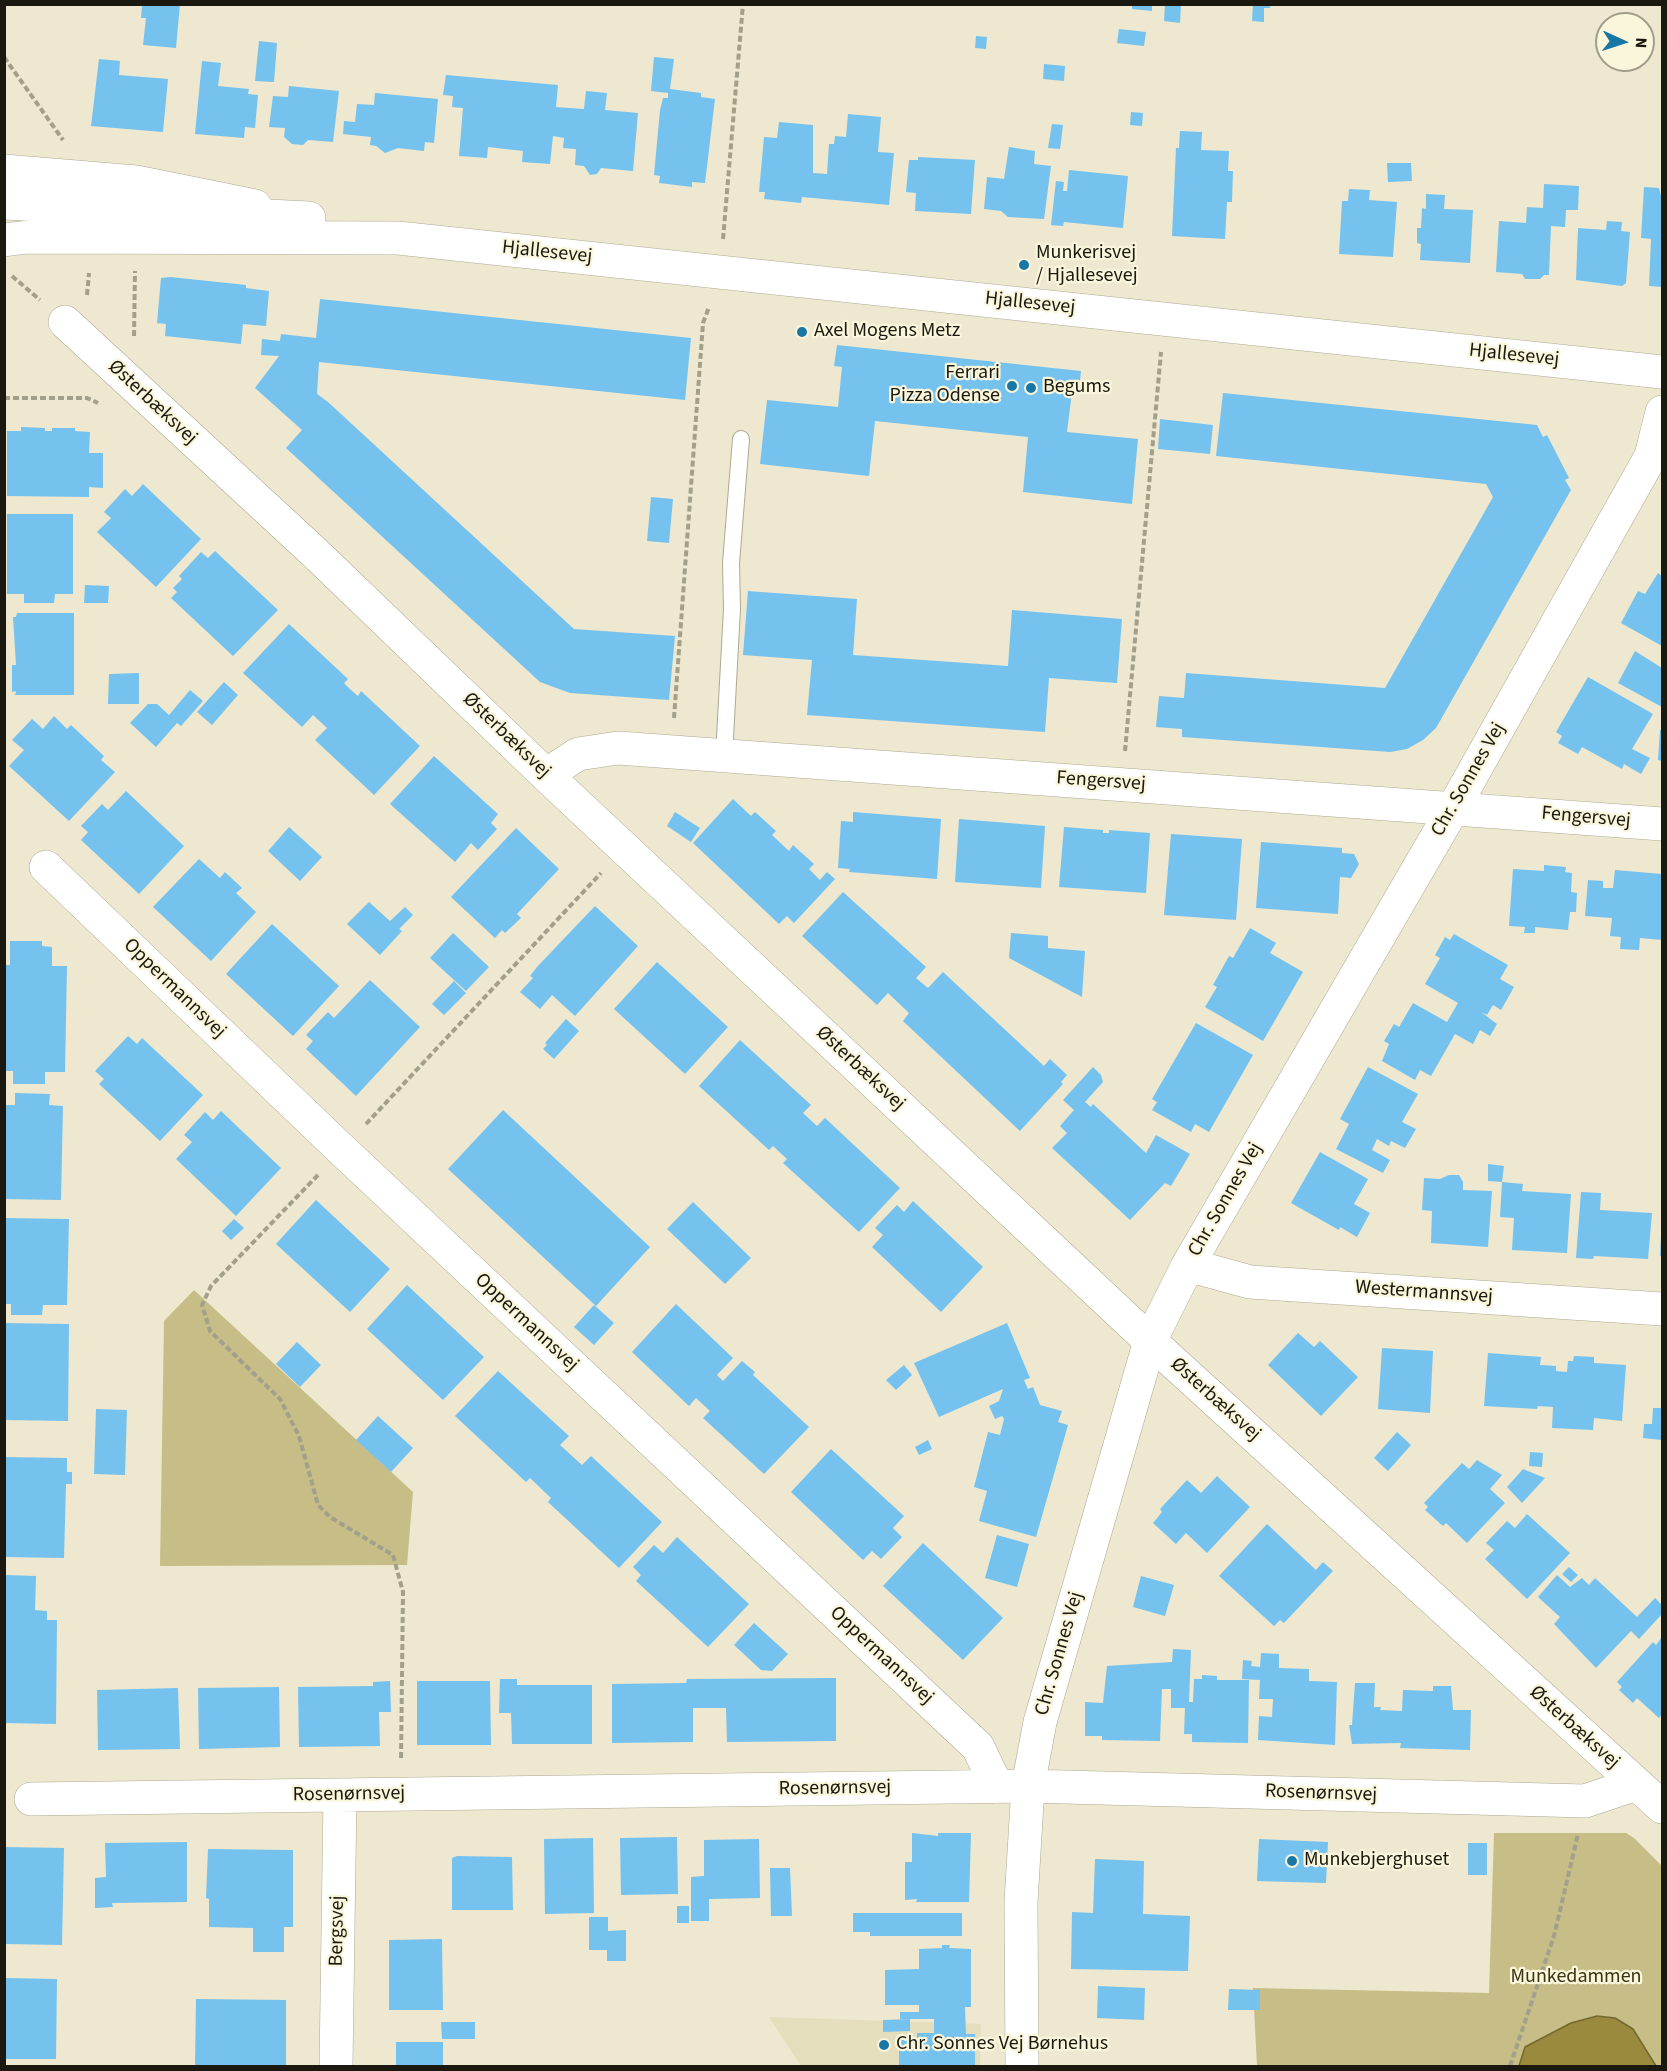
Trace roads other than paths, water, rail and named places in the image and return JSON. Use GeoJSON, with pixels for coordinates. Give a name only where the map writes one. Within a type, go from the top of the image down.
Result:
{"type":"FeatureCollection","features":[{"type":"Feature","properties":{"kind":"street","name":"Hjallesevej"},"geometry":{"type":"LineString","coordinates":[[4,171],[136,182],[398,238]]}},
{"type":"Feature","properties":{"kind":"street"},"geometry":{"type":"LineString","coordinates":[[4,203],[309,218]]}},
{"type":"Feature","properties":{"kind":"street","name":"Hjallesevej"},"geometry":{"type":"LineString","coordinates":[[4,240],[91,237],[398,238],[1662,372]]}},
{"type":"Feature","properties":{"kind":"street","name":"Østerbæksvej"},"geometry":{"type":"LineString","coordinates":[[65,322],[314,552],[546,775],[1150,1341],[1662,1807]]}},
{"type":"Feature","properties":{"kind":"street","name":"Chr. Sonnes Vej"},"geometry":{"type":"LineString","coordinates":[[1022,2067],[1022,1902],[1012,1787],[1040,1722],[1150,1341],[1188,1265],[1454,807],[1651,456],[1662,412]]}},
{"type":"Feature","properties":{"kind":"street","name":"Fengersvej"},"geometry":{"type":"LineString","coordinates":[[546,775],[578,753],[618,748],[1454,807],[1662,824]]}},
{"type":"Feature","properties":{"kind":"street","name":"Oppermannsvej"},"geometry":{"type":"LineString","coordinates":[[45,867],[342,1150],[978,1748],[1012,1787]]}},
{"type":"Feature","properties":{"kind":"street","name":"Westermannsvej"},"geometry":{"type":"LineString","coordinates":[[1188,1265],[1250,1282],[1662,1309]]}},
{"type":"Feature","properties":{"kind":"street","name":"Rosenørnsvej"},"geometry":{"type":"LineString","coordinates":[[32,1799],[1012,1787],[1585,1801],[1636,1784]]}},
{"type":"Feature","properties":{"kind":"street","name":"Bergsvej"},"geometry":{"type":"LineString","coordinates":[[336,2067],[340,1796]]}},
{"type":"Feature","properties":{"kind":"lane"},"geometry":{"type":"LineString","coordinates":[[724,756],[732,609],[731,563],[741,439]]}},
{"type":"Feature","properties":{"kind":"place","name":"Munkerisvej / Hjallesevej"},"geometry":{"type":"Point","coordinates":[1024,265]}},
{"type":"Feature","properties":{"kind":"place","name":"Axel Mogens Metz"},"geometry":{"type":"Point","coordinates":[802,332]}},
{"type":"Feature","properties":{"kind":"place","name":"Ferrari Pizza Odense"},"geometry":{"type":"Point","coordinates":[1012,386]}},
{"type":"Feature","properties":{"kind":"place","name":"Begums"},"geometry":{"type":"Point","coordinates":[1031,388]}},
{"type":"Feature","properties":{"kind":"place","name":"Munkebjerghuset"},"geometry":{"type":"Point","coordinates":[1292,1861]}},
{"type":"Feature","properties":{"kind":"place","name":"Chr. Sonnes Vej Børnehus"},"geometry":{"type":"Point","coordinates":[884,2045]}},
{"type":"Feature","properties":{"kind":"park label","name":"Munkedammen"},"geometry":{"type":"Point","coordinates":[1576,1978]}}]}
